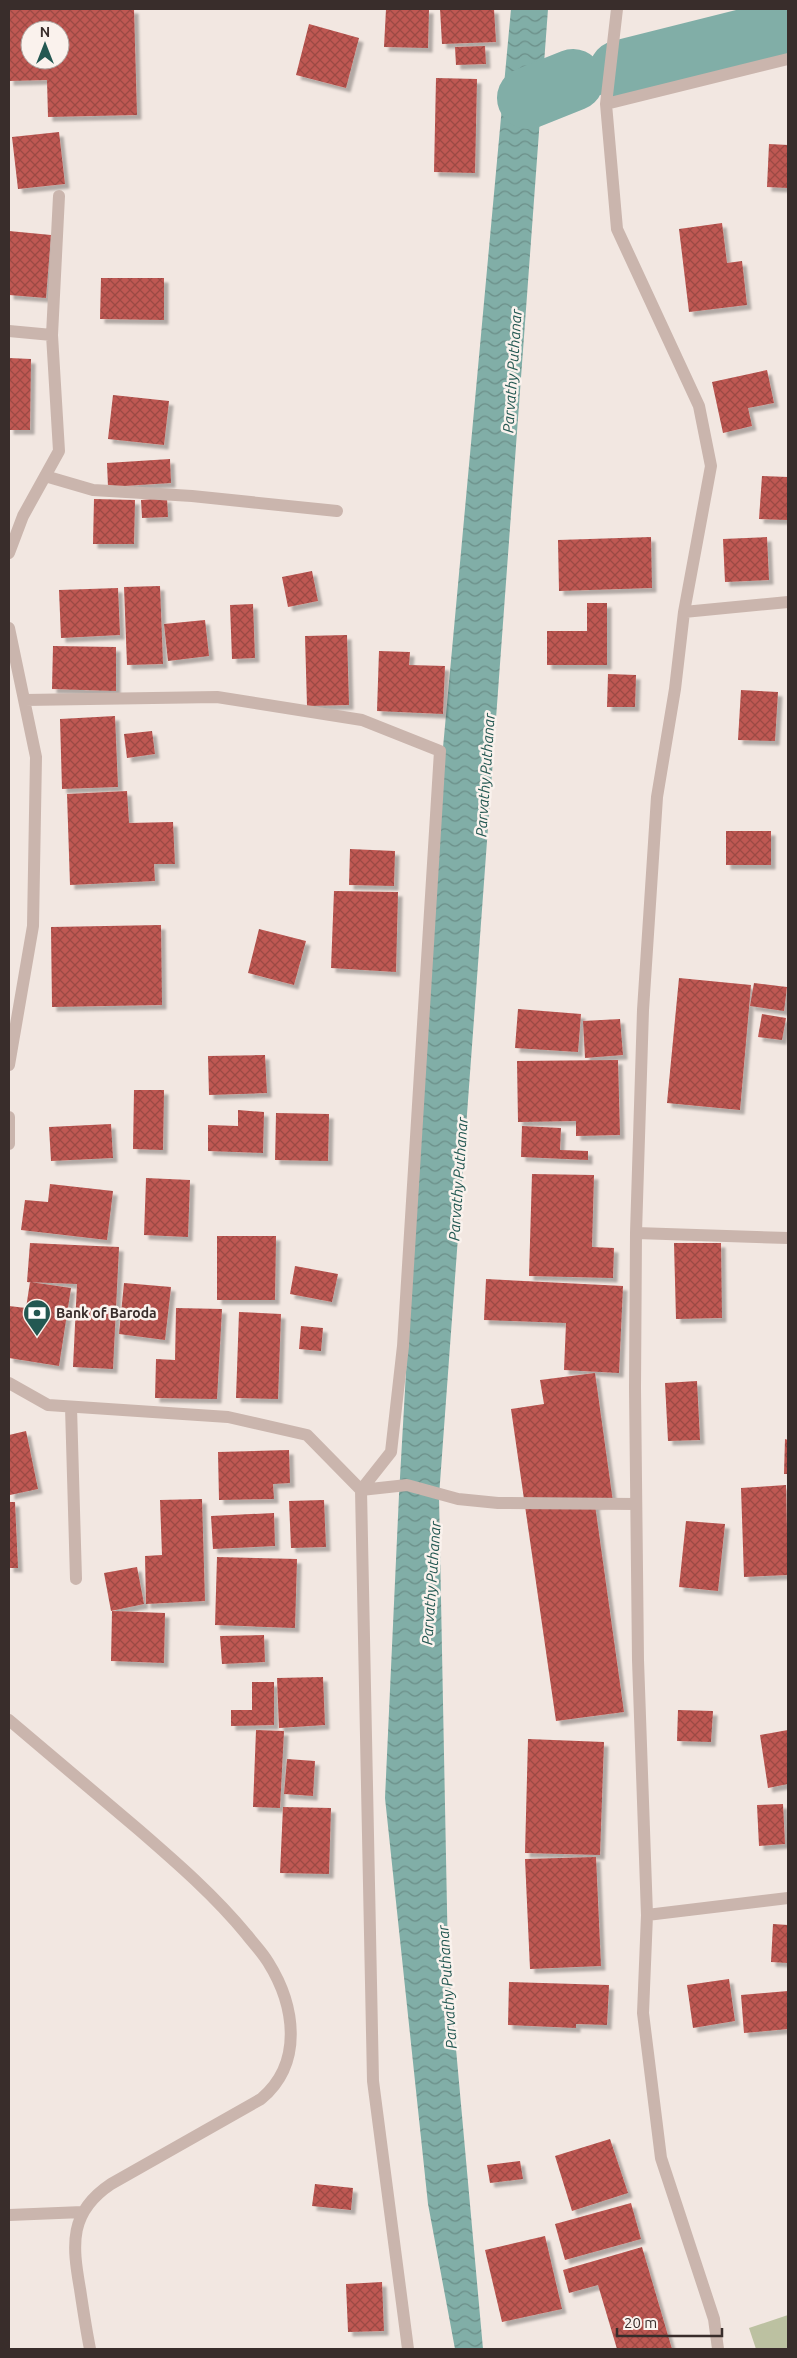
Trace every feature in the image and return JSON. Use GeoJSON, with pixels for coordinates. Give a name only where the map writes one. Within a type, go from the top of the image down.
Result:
{"type":"FeatureCollection","features":[{"type":"Feature","properties":{"kind":"street"},"geometry":{"type":"LineString","coordinates":[[617,9],[606,104],[617,229],[699,406],[711,466],[684,612],[675,689],[657,797],[643,1010],[636,1233],[636,1504],[638,1660],[647,1915],[643,2013],[660,2158],[714,2319],[718,2349]]}},
{"type":"Feature","properties":{"kind":"street"},"geometry":{"type":"LineString","coordinates":[[606,104],[786,60]]}},
{"type":"Feature","properties":{"kind":"street"},"geometry":{"type":"LineString","coordinates":[[9,553],[23,516],[59,451],[52,335],[59,196]]}},
{"type":"Feature","properties":{"kind":"street"},"geometry":{"type":"LineString","coordinates":[[9,331],[52,335]]}},
{"type":"Feature","properties":{"kind":"street"},"geometry":{"type":"LineString","coordinates":[[45,476],[93,490],[192,496],[337,511]]}},
{"type":"Feature","properties":{"kind":"street"},"geometry":{"type":"LineString","coordinates":[[684,612],[788,602]]}},
{"type":"Feature","properties":{"kind":"street"},"geometry":{"type":"LineString","coordinates":[[9,628],[36,756],[33,926],[9,1065]]}},
{"type":"Feature","properties":{"kind":"street"},"geometry":{"type":"LineString","coordinates":[[24,700],[217,697],[362,720],[440,751],[402,1356],[391,1452],[361,1490],[373,2081],[408,2349]]}},
{"type":"Feature","properties":{"kind":"street"},"geometry":{"type":"LineString","coordinates":[[9,1117],[9,1144]]}},
{"type":"Feature","properties":{"kind":"street"},"geometry":{"type":"LineString","coordinates":[[636,1233],[788,1238]]}},
{"type":"Feature","properties":{"kind":"street"},"geometry":{"type":"LineString","coordinates":[[9,1382],[48,1405],[228,1417],[307,1435],[361,1490]]}},
{"type":"Feature","properties":{"kind":"street"},"geometry":{"type":"LineString","coordinates":[[71,1407],[76,1579]]}},
{"type":"Feature","properties":{"kind":"street"},"geometry":{"type":"LineString","coordinates":[[361,1490],[407,1485],[458,1499],[478,1501],[636,1504]]}},
{"type":"Feature","properties":{"kind":"street"},"geometry":{"type":"LineString","coordinates":[[9,1720],[170,1856],[223,1906],[268,1961],[283,1996],[289,2018],[291,2034],[289,2057],[279,2080],[271,2091],[261,2099],[97,2193],[83,2212],[76,2229],[74,2248],[90,2349]]}},
{"type":"Feature","properties":{"kind":"street"},"geometry":{"type":"LineString","coordinates":[[647,1915],[788,1898]]}},
{"type":"Feature","properties":{"kind":"street"},"geometry":{"type":"LineString","coordinates":[[9,2215],[83,2212]]}},
{"type":"Feature","properties":{"kind":"green space"},"geometry":{"type":"Polygon","coordinates":[[[788,2315],[788,2349],[756,2349],[749,2328],[788,2315]]]}},
{"type":"Feature","properties":{"kind":"water","name":"Parvathy Puthanar"},"geometry":{"type":"Polygon","coordinates":[[[511,9],[548,9],[439,1496],[448,1960],[483,2349],[455,2349],[428,2204],[385,1798],[399,1495],[439,791],[511,9]]]}},
{"type":"Feature","properties":{"kind":"building"},"geometry":{"type":"Polygon","coordinates":[[[9,9],[134,9],[137,115],[48,117],[47,80],[9,81],[9,9]]]}},
{"type":"Feature","properties":{"kind":"building"},"geometry":{"type":"Polygon","coordinates":[[[386,9],[429,9],[428,48],[384,47],[386,9]]]}},
{"type":"Feature","properties":{"kind":"building"},"geometry":{"type":"Polygon","coordinates":[[[440,9],[494,9],[496,42],[442,44],[440,9]]]}},
{"type":"Feature","properties":{"kind":"building"},"geometry":{"type":"Polygon","coordinates":[[[309,24],[359,38],[346,88],[296,75],[309,24]]]}},
{"type":"Feature","properties":{"kind":"building"},"geometry":{"type":"Polygon","coordinates":[[[485,46],[486,64],[456,65],[455,47],[485,46]]]}},
{"type":"Feature","properties":{"kind":"building"},"geometry":{"type":"Polygon","coordinates":[[[436,78],[477,79],[475,173],[434,172],[436,78]]]}},
{"type":"Feature","properties":{"kind":"building"},"geometry":{"type":"Polygon","coordinates":[[[59,132],[65,184],[18,189],[12,137],[59,132]]]}},
{"type":"Feature","properties":{"kind":"building"},"geometry":{"type":"Polygon","coordinates":[[[769,144],[788,145],[788,188],[767,187],[769,144]]]}},
{"type":"Feature","properties":{"kind":"building"},"geometry":{"type":"Polygon","coordinates":[[[722,223],[727,263],[742,261],[747,305],[689,312],[679,229],[722,223]]]}},
{"type":"Feature","properties":{"kind":"building"},"geometry":{"type":"Polygon","coordinates":[[[9,231],[51,235],[46,298],[9,295],[9,231]]]}},
{"type":"Feature","properties":{"kind":"building"},"geometry":{"type":"Polygon","coordinates":[[[101,278],[164,278],[164,320],[100,319],[101,278]]]}},
{"type":"Feature","properties":{"kind":"building"},"geometry":{"type":"Polygon","coordinates":[[[9,358],[31,359],[30,430],[9,430],[9,358]]]}},
{"type":"Feature","properties":{"kind":"building"},"geometry":{"type":"Polygon","coordinates":[[[767,370],[774,403],[748,408],[752,426],[723,433],[712,382],[767,370]]]}},
{"type":"Feature","properties":{"kind":"building"},"geometry":{"type":"Polygon","coordinates":[[[113,395],[169,401],[164,445],[108,439],[113,395]]]}},
{"type":"Feature","properties":{"kind":"building"},"geometry":{"type":"Polygon","coordinates":[[[170,459],[171,483],[108,487],[107,463],[170,459]]]}},
{"type":"Feature","properties":{"kind":"building"},"geometry":{"type":"Polygon","coordinates":[[[762,476],[788,477],[788,520],[759,519],[762,476]]]}},
{"type":"Feature","properties":{"kind":"building"},"geometry":{"type":"Polygon","coordinates":[[[167,498],[168,517],[142,518],[141,500],[167,498]]]}},
{"type":"Feature","properties":{"kind":"building"},"geometry":{"type":"Polygon","coordinates":[[[94,499],[135,500],[134,544],[93,544],[94,499]]]}},
{"type":"Feature","properties":{"kind":"building"},"geometry":{"type":"Polygon","coordinates":[[[651,537],[652,588],[559,591],[558,540],[651,537]]]}},
{"type":"Feature","properties":{"kind":"building"},"geometry":{"type":"Polygon","coordinates":[[[767,537],[769,580],[725,582],[723,539],[767,537]]]}},
{"type":"Feature","properties":{"kind":"building"},"geometry":{"type":"Polygon","coordinates":[[[312,571],[318,601],[288,607],[282,577],[312,571]]]}},
{"type":"Feature","properties":{"kind":"building"},"geometry":{"type":"Polygon","coordinates":[[[160,586],[163,664],[127,665],[124,587],[160,586]]]}},
{"type":"Feature","properties":{"kind":"building"},"geometry":{"type":"Polygon","coordinates":[[[118,588],[120,635],[61,638],[59,590],[118,588]]]}},
{"type":"Feature","properties":{"kind":"building"},"geometry":{"type":"Polygon","coordinates":[[[587,603],[607,603],[607,665],[547,665],[547,631],[587,631],[587,603]]]}},
{"type":"Feature","properties":{"kind":"building"},"geometry":{"type":"Polygon","coordinates":[[[253,604],[255,658],[232,659],[230,605],[253,604]]]}},
{"type":"Feature","properties":{"kind":"building"},"geometry":{"type":"Polygon","coordinates":[[[205,620],[209,656],[168,661],[164,624],[205,620]]]}},
{"type":"Feature","properties":{"kind":"building"},"geometry":{"type":"Polygon","coordinates":[[[347,635],[349,705],[307,706],[305,636],[347,635]]]}},
{"type":"Feature","properties":{"kind":"building"},"geometry":{"type":"Polygon","coordinates":[[[53,646],[116,647],[116,691],[52,689],[53,646]]]}},
{"type":"Feature","properties":{"kind":"building"},"geometry":{"type":"Polygon","coordinates":[[[379,651],[410,652],[409,665],[445,666],[443,714],[377,711],[379,651]]]}},
{"type":"Feature","properties":{"kind":"building"},"geometry":{"type":"Polygon","coordinates":[[[608,674],[636,675],[635,707],[607,707],[608,674]]]}},
{"type":"Feature","properties":{"kind":"building"},"geometry":{"type":"Polygon","coordinates":[[[741,690],[778,692],[775,741],[738,740],[741,690]]]}},
{"type":"Feature","properties":{"kind":"building"},"geometry":{"type":"Polygon","coordinates":[[[115,716],[118,787],[62,789],[60,719],[115,716]]]}},
{"type":"Feature","properties":{"kind":"building"},"geometry":{"type":"Polygon","coordinates":[[[152,731],[155,754],[127,758],[124,734],[152,731]]]}},
{"type":"Feature","properties":{"kind":"building"},"geometry":{"type":"Polygon","coordinates":[[[127,791],[129,823],[173,822],[175,864],[154,864],[155,881],[70,885],[67,794],[127,791]]]}},
{"type":"Feature","properties":{"kind":"building"},"geometry":{"type":"Polygon","coordinates":[[[726,831],[771,831],[771,865],[726,865],[726,831]]]}},
{"type":"Feature","properties":{"kind":"building"},"geometry":{"type":"Polygon","coordinates":[[[350,849],[395,851],[394,886],[349,885],[350,849]]]}},
{"type":"Feature","properties":{"kind":"building"},"geometry":{"type":"Polygon","coordinates":[[[334,891],[398,892],[396,972],[331,968],[334,891]]]}},
{"type":"Feature","properties":{"kind":"building"},"geometry":{"type":"Polygon","coordinates":[[[161,925],[162,1005],[52,1007],[51,927],[161,925]]]}},
{"type":"Feature","properties":{"kind":"building"},"geometry":{"type":"Polygon","coordinates":[[[259,929],[306,941],[294,985],[248,973],[259,929]]]}},
{"type":"Feature","properties":{"kind":"building"},"geometry":{"type":"Polygon","coordinates":[[[679,978],[751,985],[740,1110],[667,1103],[679,978]]]}},
{"type":"Feature","properties":{"kind":"building"},"geometry":{"type":"Polygon","coordinates":[[[754,983],[787,987],[784,1011],[750,1006],[754,983]]]}},
{"type":"Feature","properties":{"kind":"building"},"geometry":{"type":"Polygon","coordinates":[[[518,1009],[581,1014],[578,1052],[515,1048],[518,1009]]]}},
{"type":"Feature","properties":{"kind":"building"},"geometry":{"type":"Polygon","coordinates":[[[762,1014],[786,1018],[782,1040],[758,1037],[762,1014]]]}},
{"type":"Feature","properties":{"kind":"building"},"geometry":{"type":"Polygon","coordinates":[[[620,1019],[623,1055],[585,1058],[583,1021],[620,1019]]]}},
{"type":"Feature","properties":{"kind":"building"},"geometry":{"type":"Polygon","coordinates":[[[265,1055],[267,1093],[209,1095],[208,1056],[265,1055]]]}},
{"type":"Feature","properties":{"kind":"building"},"geometry":{"type":"Polygon","coordinates":[[[618,1060],[620,1135],[576,1136],[576,1121],[518,1122],[517,1061],[618,1060]]]}},
{"type":"Feature","properties":{"kind":"building"},"geometry":{"type":"Polygon","coordinates":[[[134,1090],[164,1090],[163,1150],[133,1149],[134,1090]]]}},
{"type":"Feature","properties":{"kind":"building"},"geometry":{"type":"Polygon","coordinates":[[[238,1110],[264,1112],[263,1153],[208,1151],[208,1125],[238,1126],[238,1110]]]}},
{"type":"Feature","properties":{"kind":"building"},"geometry":{"type":"Polygon","coordinates":[[[276,1113],[329,1114],[328,1161],[275,1160],[276,1113]]]}},
{"type":"Feature","properties":{"kind":"building"},"geometry":{"type":"Polygon","coordinates":[[[111,1124],[113,1158],[51,1161],[49,1127],[111,1124]]]}},
{"type":"Feature","properties":{"kind":"building"},"geometry":{"type":"Polygon","coordinates":[[[522,1126],[561,1128],[560,1150],[588,1151],[588,1160],[521,1157],[522,1126]]]}},
{"type":"Feature","properties":{"kind":"building"},"geometry":{"type":"Polygon","coordinates":[[[532,1174],[594,1175],[592,1247],[614,1248],[613,1278],[529,1276],[532,1174]]]}},
{"type":"Feature","properties":{"kind":"building"},"geometry":{"type":"Polygon","coordinates":[[[146,1178],[190,1180],[188,1237],[144,1235],[146,1178]]]}},
{"type":"Feature","properties":{"kind":"building"},"geometry":{"type":"Polygon","coordinates":[[[50,1184],[113,1191],[107,1240],[21,1230],[25,1200],[48,1202],[50,1184]]]}},
{"type":"Feature","properties":{"kind":"building"},"geometry":{"type":"Polygon","coordinates":[[[217,1236],[276,1236],[275,1300],[217,1300],[217,1236]]]}},
{"type":"Feature","properties":{"kind":"building"},"geometry":{"type":"Polygon","coordinates":[[[30,1243],[119,1247],[113,1369],[73,1367],[77,1284],[27,1282],[30,1243]]]}},
{"type":"Feature","properties":{"kind":"building"},"geometry":{"type":"Polygon","coordinates":[[[674,1243],[721,1243],[722,1318],[676,1319],[674,1243]]]}},
{"type":"Feature","properties":{"kind":"building"},"geometry":{"type":"Polygon","coordinates":[[[295,1266],[338,1274],[332,1302],[290,1294],[295,1266]]]}},
{"type":"Feature","properties":{"kind":"building"},"geometry":{"type":"Polygon","coordinates":[[[486,1279],[623,1286],[619,1373],[564,1370],[566,1323],[484,1320],[486,1279]]]}},
{"type":"Feature","properties":{"kind":"building"},"geometry":{"type":"Polygon","coordinates":[[[30,1282],[71,1288],[59,1366],[9,1358],[9,1306],[26,1308],[30,1282]]]}},
{"type":"Feature","properties":{"kind":"building"},"geometry":{"type":"Polygon","coordinates":[[[124,1283],[171,1287],[165,1340],[119,1334],[124,1283]]]}},
{"type":"Feature","properties":{"kind":"building"},"geometry":{"type":"Polygon","coordinates":[[[176,1308],[222,1309],[217,1399],[155,1398],[156,1359],[175,1360],[176,1308]]]}},
{"type":"Feature","properties":{"kind":"building"},"geometry":{"type":"Polygon","coordinates":[[[239,1312],[281,1314],[278,1399],[236,1398],[239,1312]]]}},
{"type":"Feature","properties":{"kind":"building"},"geometry":{"type":"Polygon","coordinates":[[[301,1326],[323,1328],[321,1351],[299,1349],[301,1326]]]}},
{"type":"Feature","properties":{"kind":"building"},"geometry":{"type":"Polygon","coordinates":[[[595,1373],[613,1502],[595,1505],[624,1712],[556,1721],[511,1409],[544,1404],[540,1380],[595,1373]]]}},
{"type":"Feature","properties":{"kind":"building"},"geometry":{"type":"Polygon","coordinates":[[[697,1381],[700,1440],[668,1441],[665,1383],[697,1381]]]}},
{"type":"Feature","properties":{"kind":"building"},"geometry":{"type":"Polygon","coordinates":[[[26,1431],[38,1489],[10,1495],[9,1435],[26,1431]]]}},
{"type":"Feature","properties":{"kind":"building"},"geometry":{"type":"Polygon","coordinates":[[[785,1439],[788,1440],[788,1474],[784,1474],[785,1439]]]}},
{"type":"Feature","properties":{"kind":"building"},"geometry":{"type":"Polygon","coordinates":[[[289,1450],[290,1483],[273,1484],[274,1499],[219,1500],[218,1452],[289,1450]]]}},
{"type":"Feature","properties":{"kind":"building"},"geometry":{"type":"Polygon","coordinates":[[[786,1485],[788,1575],[744,1577],[741,1488],[786,1485]]]}},
{"type":"Feature","properties":{"kind":"building"},"geometry":{"type":"Polygon","coordinates":[[[202,1499],[205,1601],[146,1604],[145,1556],[162,1555],[160,1500],[202,1499]]]}},
{"type":"Feature","properties":{"kind":"building"},"geometry":{"type":"Polygon","coordinates":[[[324,1500],[326,1547],[291,1548],[289,1501],[324,1500]]]}},
{"type":"Feature","properties":{"kind":"building"},"geometry":{"type":"Polygon","coordinates":[[[9,1502],[15,1502],[18,1568],[9,1568],[9,1502]]]}},
{"type":"Feature","properties":{"kind":"building"},"geometry":{"type":"Polygon","coordinates":[[[274,1513],[275,1546],[213,1549],[211,1516],[274,1513]]]}},
{"type":"Feature","properties":{"kind":"building"},"geometry":{"type":"Polygon","coordinates":[[[686,1521],[725,1524],[718,1591],[679,1587],[686,1521]]]}},
{"type":"Feature","properties":{"kind":"building"},"geometry":{"type":"Polygon","coordinates":[[[217,1557],[297,1559],[295,1628],[215,1625],[217,1557]]]}},
{"type":"Feature","properties":{"kind":"building"},"geometry":{"type":"Polygon","coordinates":[[[137,1567],[144,1604],[111,1611],[104,1573],[137,1567]]]}},
{"type":"Feature","properties":{"kind":"building"},"geometry":{"type":"Polygon","coordinates":[[[112,1611],[165,1613],[164,1663],[111,1661],[112,1611]]]}},
{"type":"Feature","properties":{"kind":"building"},"geometry":{"type":"Polygon","coordinates":[[[264,1635],[265,1662],[222,1664],[220,1636],[264,1635]]]}},
{"type":"Feature","properties":{"kind":"building"},"geometry":{"type":"Polygon","coordinates":[[[323,1677],[325,1725],[279,1728],[277,1678],[323,1677]]]}},
{"type":"Feature","properties":{"kind":"building"},"geometry":{"type":"Polygon","coordinates":[[[252,1682],[274,1682],[274,1725],[231,1726],[231,1710],[252,1710],[252,1682]]]}},
{"type":"Feature","properties":{"kind":"building"},"geometry":{"type":"Polygon","coordinates":[[[678,1710],[713,1711],[711,1742],[677,1741],[678,1710]]]}},
{"type":"Feature","properties":{"kind":"building"},"geometry":{"type":"Polygon","coordinates":[[[256,1730],[284,1731],[280,1808],[253,1807],[256,1730]]]}},
{"type":"Feature","properties":{"kind":"building"},"geometry":{"type":"Polygon","coordinates":[[[788,1730],[788,1784],[768,1788],[760,1735],[788,1730]]]}},
{"type":"Feature","properties":{"kind":"building"},"geometry":{"type":"Polygon","coordinates":[[[528,1739],[604,1742],[600,1855],[525,1853],[528,1739]]]}},
{"type":"Feature","properties":{"kind":"building"},"geometry":{"type":"Polygon","coordinates":[[[287,1759],[315,1761],[313,1796],[284,1794],[287,1759]]]}},
{"type":"Feature","properties":{"kind":"building"},"geometry":{"type":"Polygon","coordinates":[[[783,1804],[785,1844],[759,1846],[757,1805],[783,1804]]]}},
{"type":"Feature","properties":{"kind":"building"},"geometry":{"type":"Polygon","coordinates":[[[283,1807],[331,1808],[329,1874],[280,1873],[283,1807]]]}},
{"type":"Feature","properties":{"kind":"building"},"geometry":{"type":"Polygon","coordinates":[[[596,1857],[601,1966],[530,1969],[525,1859],[596,1857]]]}},
{"type":"Feature","properties":{"kind":"building"},"geometry":{"type":"Polygon","coordinates":[[[773,1924],[788,1925],[788,1963],[771,1962],[773,1924]]]}},
{"type":"Feature","properties":{"kind":"building"},"geometry":{"type":"Polygon","coordinates":[[[729,1979],[735,2021],[693,2028],[687,1985],[729,1979]]]}},
{"type":"Feature","properties":{"kind":"building"},"geometry":{"type":"Polygon","coordinates":[[[509,1982],[609,1985],[607,2025],[576,2024],[576,2028],[508,2025],[509,1982]]]}},
{"type":"Feature","properties":{"kind":"building"},"geometry":{"type":"Polygon","coordinates":[[[788,1991],[788,2029],[744,2033],[741,1995],[788,1991]]]}},
{"type":"Feature","properties":{"kind":"building"},"geometry":{"type":"Polygon","coordinates":[[[610,2139],[628,2193],[572,2211],[555,2156],[610,2139]]]}},
{"type":"Feature","properties":{"kind":"building"},"geometry":{"type":"Polygon","coordinates":[[[520,2161],[523,2179],[490,2183],[487,2165],[520,2161]]]}},
{"type":"Feature","properties":{"kind":"building"},"geometry":{"type":"Polygon","coordinates":[[[315,2184],[353,2188],[351,2210],[312,2206],[315,2184]]]}},
{"type":"Feature","properties":{"kind":"building"},"geometry":{"type":"Polygon","coordinates":[[[631,2203],[641,2239],[565,2260],[555,2224],[631,2203]]]}},
{"type":"Feature","properties":{"kind":"building"},"geometry":{"type":"Polygon","coordinates":[[[545,2236],[562,2309],[502,2322],[485,2250],[545,2236]]]}},
{"type":"Feature","properties":{"kind":"building"},"geometry":{"type":"Polygon","coordinates":[[[642,2247],[672,2349],[617,2349],[598,2285],[569,2293],[563,2270],[642,2247]]]}},
{"type":"Feature","properties":{"kind":"building"},"geometry":{"type":"Polygon","coordinates":[[[382,2282],[384,2331],[348,2332],[346,2284],[382,2282]]]}},
{"type":"Feature","properties":{"kind":"waterway"},"geometry":{"type":"LineString","coordinates":[[620,71],[788,29]]}},
{"type":"Feature","properties":{"kind":"waterway"},"geometry":{"type":"LineString","coordinates":[[780,31],[788,36]]}},
{"type":"Feature","properties":{"kind":"waterway"},"geometry":{"type":"LineString","coordinates":[[528,98],[573,80]]}},
{"type":"Feature","properties":{"kind":"place","name":"Bank of Baroda"},"geometry":{"type":"Point","coordinates":[37,1337]}}]}
